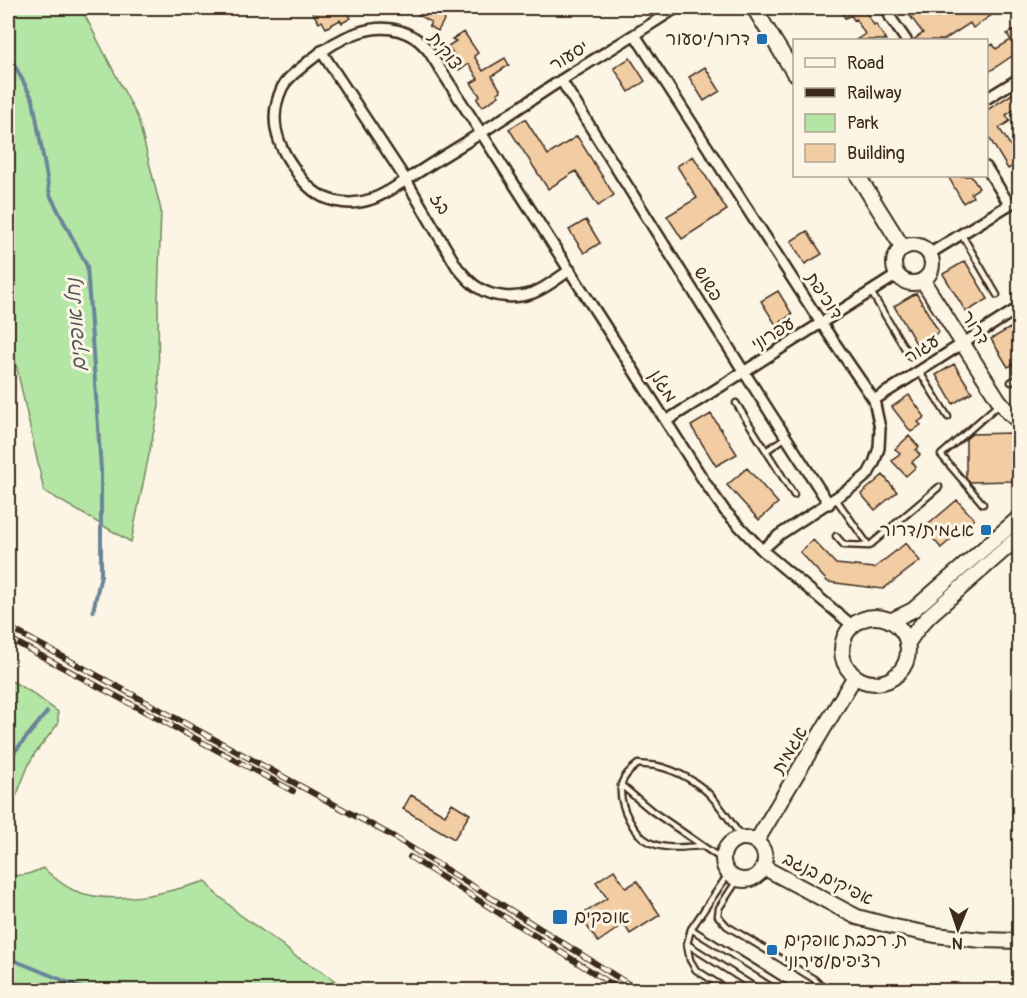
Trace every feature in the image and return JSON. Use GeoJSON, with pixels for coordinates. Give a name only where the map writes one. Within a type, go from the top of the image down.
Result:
{"type":"FeatureCollection","features":[{"type":"Feature","properties":{"kind":"street","name":"יסעור"},"geometry":{"type":"LineString","coordinates":[[481,133],[676,8]]}},
{"type":"Feature","properties":{"kind":"street"},"geometry":{"type":"LineString","coordinates":[[754,8],[793,70]]}},
{"type":"Feature","properties":{"kind":"street"},"geometry":{"type":"LineString","coordinates":[[886,8],[905,39]]}},
{"type":"Feature","properties":{"kind":"street","name":"צוקית"},"geometry":{"type":"LineString","coordinates":[[384,28],[405,32],[417,39],[428,50],[481,133],[391,190],[372,199],[346,204],[322,197],[304,184],[282,151],[275,122],[283,87],[293,75],[321,51],[360,31],[384,28]]}},
{"type":"Feature","properties":{"kind":"street","name":"דוכיפת"},"geometry":{"type":"LineString","coordinates":[[635,35],[821,323],[874,400],[880,428],[879,448],[868,474],[832,501],[779,535],[762,550]]}},
{"type":"Feature","properties":{"kind":"street","name":"בז"},"geometry":{"type":"LineString","coordinates":[[321,51],[406,180],[457,267],[467,279],[478,288],[488,292],[501,296],[517,296],[533,292],[570,270]]}},
{"type":"Feature","properties":{"kind":"street"},"geometry":{"type":"LineString","coordinates":[[988,98],[1020,78]]}},
{"type":"Feature","properties":{"kind":"street","name":"פשוש"},"geometry":{"type":"LineString","coordinates":[[561,80],[744,372],[786,437],[832,501]]}},
{"type":"Feature","properties":{"kind":"street","name":"מגלן"},"geometry":{"type":"LineString","coordinates":[[481,133],[725,511],[762,550],[853,626]]}},
{"type":"Feature","properties":{"kind":"street"},"geometry":{"type":"LineString","coordinates":[[988,169],[1010,204]]}},
{"type":"Feature","properties":{"kind":"street"},"geometry":{"type":"LineString","coordinates":[[859,177],[903,248]]}},
{"type":"Feature","properties":{"kind":"street"},"geometry":{"type":"LineString","coordinates":[[929,254],[1020,198]]}},
{"type":"Feature","properties":{"kind":"street"},"geometry":{"type":"LineString","coordinates":[[917,245],[929,254],[932,259],[931,272],[923,281],[906,282],[897,275],[895,258],[903,248],[917,245]]}},
{"type":"Feature","properties":{"kind":"street","name":"עפרוני"},"geometry":{"type":"LineString","coordinates":[[666,421],[897,275]]}},
{"type":"Feature","properties":{"kind":"street","name":"דרור"},"geometry":{"type":"LineString","coordinates":[[923,281],[1001,403],[1020,422]]}},
{"type":"Feature","properties":{"kind":"street","name":"עגור"},"geometry":{"type":"LineString","coordinates":[[874,400],[1015,310]]}},
{"type":"Feature","properties":{"kind":"street"},"geometry":{"type":"LineString","coordinates":[[890,621],[913,610],[1020,517]]}},
{"type":"Feature","properties":{"kind":"street"},"geometry":{"type":"LineString","coordinates":[[907,644],[918,627],[930,615],[1020,536]]}},
{"type":"Feature","properties":{"kind":"street"},"geometry":{"type":"LineString","coordinates":[[880,618],[890,621],[901,631],[907,644],[906,661],[895,676],[885,681],[875,683],[864,681],[848,669],[842,652],[843,642],[853,626],[861,621],[880,618]]}},
{"type":"Feature","properties":{"kind":"street","name":"אגמית"},"geometry":{"type":"LineString","coordinates":[[749,840],[855,676]]}},
{"type":"Feature","properties":{"kind":"street"},"geometry":{"type":"LineString","coordinates":[[735,840],[749,840],[761,846],[765,860],[763,867],[758,874],[745,880],[730,871],[724,853],[727,846],[735,840]]}},
{"type":"Feature","properties":{"kind":"street","name":"אפיקים בנגב"},"geometry":{"type":"LineString","coordinates":[[763,867],[857,917],[935,935],[1020,941]]}},
{"type":"Feature","properties":{"kind":"lane"},"geometry":{"type":"LineString","coordinates":[[961,234],[997,295]]}},
{"type":"Feature","properties":{"kind":"lane"},"geometry":{"type":"LineString","coordinates":[[871,292],[910,357]]}},
{"type":"Feature","properties":{"kind":"lane"},"geometry":{"type":"LineString","coordinates":[[1015,310],[1020,327]]}},
{"type":"Feature","properties":{"kind":"lane"},"geometry":{"type":"LineString","coordinates":[[919,371],[948,417]]}},
{"type":"Feature","properties":{"kind":"lane"},"geometry":{"type":"LineString","coordinates":[[1011,382],[1020,377]]}},
{"type":"Feature","properties":{"kind":"lane"},"geometry":{"type":"LineString","coordinates":[[736,403],[794,495]]}},
{"type":"Feature","properties":{"kind":"lane"},"geometry":{"type":"LineString","coordinates":[[983,504],[940,455],[1001,403]]}},
{"type":"Feature","properties":{"kind":"lane"},"geometry":{"type":"LineString","coordinates":[[766,451],[786,437]]}},
{"type":"Feature","properties":{"kind":"lane"},"geometry":{"type":"LineString","coordinates":[[836,536],[844,545],[870,546],[939,488]]}},
{"type":"Feature","properties":{"kind":"lane"},"geometry":{"type":"LineString","coordinates":[[832,501],[870,546]]}},
{"type":"Feature","properties":{"kind":"lane"},"geometry":{"type":"LineString","coordinates":[[702,846],[665,848],[648,842],[633,826],[623,806],[621,785],[628,772],[638,764],[656,766],[671,770],[691,781],[709,794],[749,840]]}},
{"type":"Feature","properties":{"kind":"lane"},"geometry":{"type":"LineString","coordinates":[[621,785],[652,811],[702,846],[730,871]]}},
{"type":"Feature","properties":{"kind":"lane"},"geometry":{"type":"LineString","coordinates":[[728,990],[696,970],[690,960],[687,944],[691,929],[730,871]]}},
{"type":"Feature","properties":{"kind":"lane"},"geometry":{"type":"LineString","coordinates":[[730,871],[718,916],[727,927],[814,979],[825,990]]}},
{"type":"Feature","properties":{"kind":"lane"},"geometry":{"type":"LineString","coordinates":[[691,929],[789,990]]}},
{"type":"Feature","properties":{"kind":"lane"},"geometry":{"type":"LineString","coordinates":[[687,944],[759,990]]}},
{"type":"Feature","properties":{"kind":"green space"},"geometry":{"type":"Polygon","coordinates":[[[8,8],[81,8],[138,118],[161,210],[158,299],[159,406],[131,542],[44,491],[8,328],[8,8]]]}},
{"type":"Feature","properties":{"kind":"green space"},"geometry":{"type":"Polygon","coordinates":[[[8,679],[31,692],[58,712],[58,724],[29,764],[8,817],[8,679]]]}},
{"type":"Feature","properties":{"kind":"green space"},"geometry":{"type":"Polygon","coordinates":[[[43,868],[73,890],[105,897],[122,898],[157,894],[206,881],[216,894],[239,914],[295,956],[323,972],[347,990],[8,990],[8,875],[17,876],[43,868]]]}},
{"type":"Feature","properties":{"kind":"building"},"geometry":{"type":"Polygon","coordinates":[[[310,8],[345,8],[351,18],[342,23],[340,20],[326,28],[322,21],[319,23],[310,8]]]}},
{"type":"Feature","properties":{"kind":"building"},"geometry":{"type":"Polygon","coordinates":[[[421,8],[447,8],[445,12],[448,13],[438,31],[429,26],[431,22],[417,14],[421,8]]]}},
{"type":"Feature","properties":{"kind":"building"},"geometry":{"type":"Polygon","coordinates":[[[839,8],[863,8],[885,39],[858,39],[865,34],[851,15],[845,18],[839,8]]]}},
{"type":"Feature","properties":{"kind":"building"},"geometry":{"type":"Polygon","coordinates":[[[904,8],[929,8],[937,18],[952,8],[1002,8],[973,28],[970,23],[946,39],[914,39],[923,33],[904,8]]]}},
{"type":"Feature","properties":{"kind":"building"},"geometry":{"type":"Polygon","coordinates":[[[1020,27],[1020,53],[1018,52],[988,72],[988,47],[993,44],[996,49],[1011,40],[1007,34],[1020,27]]]}},
{"type":"Feature","properties":{"kind":"building"},"geometry":{"type":"Polygon","coordinates":[[[464,32],[478,53],[474,56],[483,71],[505,58],[509,65],[492,76],[501,91],[497,93],[499,96],[482,107],[477,99],[480,96],[471,83],[478,79],[469,64],[459,70],[454,61],[457,59],[448,46],[456,41],[452,39],[464,32]]]}},
{"type":"Feature","properties":{"kind":"building"},"geometry":{"type":"Polygon","coordinates":[[[630,58],[645,81],[629,92],[614,68],[630,58]]]}},
{"type":"Feature","properties":{"kind":"building"},"geometry":{"type":"Polygon","coordinates":[[[705,67],[720,91],[704,101],[689,77],[705,67]]]}},
{"type":"Feature","properties":{"kind":"building"},"geometry":{"type":"Polygon","coordinates":[[[1020,89],[1020,106],[1006,115],[1010,121],[999,128],[1012,148],[1020,143],[1020,162],[1008,169],[988,136],[988,109],[1020,89]]]}},
{"type":"Feature","properties":{"kind":"building"},"geometry":{"type":"Polygon","coordinates":[[[525,119],[548,155],[577,136],[614,195],[598,206],[576,171],[548,189],[509,129],[525,119]]]}},
{"type":"Feature","properties":{"kind":"building"},"geometry":{"type":"Polygon","coordinates":[[[693,156],[727,210],[682,239],[667,216],[697,198],[677,166],[693,156]]]}},
{"type":"Feature","properties":{"kind":"building"},"geometry":{"type":"Polygon","coordinates":[[[949,177],[972,177],[979,188],[971,193],[973,197],[963,203],[949,177]]]}},
{"type":"Feature","properties":{"kind":"building"},"geometry":{"type":"Polygon","coordinates":[[[586,220],[600,243],[584,253],[569,230],[586,220]]]}},
{"type":"Feature","properties":{"kind":"building"},"geometry":{"type":"Polygon","coordinates":[[[807,231],[822,254],[805,264],[791,241],[807,231]]]}},
{"type":"Feature","properties":{"kind":"building"},"geometry":{"type":"Polygon","coordinates":[[[965,261],[988,299],[966,312],[943,274],[965,261]]]}},
{"type":"Feature","properties":{"kind":"building"},"geometry":{"type":"Polygon","coordinates":[[[778,291],[792,314],[776,325],[761,301],[778,291]]]}},
{"type":"Feature","properties":{"kind":"building"},"geometry":{"type":"Polygon","coordinates":[[[916,293],[939,332],[917,345],[894,306],[916,293]]]}},
{"type":"Feature","properties":{"kind":"building"},"geometry":{"type":"Polygon","coordinates":[[[1010,328],[1020,344],[1020,361],[1008,367],[991,339],[1010,328]]]}},
{"type":"Feature","properties":{"kind":"building"},"geometry":{"type":"Polygon","coordinates":[[[954,364],[972,392],[953,404],[936,375],[954,364]]]}},
{"type":"Feature","properties":{"kind":"building"},"geometry":{"type":"Polygon","coordinates":[[[909,395],[925,417],[918,422],[921,425],[911,432],[892,407],[909,395]]]}},
{"type":"Feature","properties":{"kind":"building"},"geometry":{"type":"Polygon","coordinates":[[[711,414],[737,454],[716,466],[691,426],[711,414]]]}},
{"type":"Feature","properties":{"kind":"building"},"geometry":{"type":"Polygon","coordinates":[[[1012,433],[1013,481],[970,482],[966,478],[966,439],[972,434],[1012,433]]]}},
{"type":"Feature","properties":{"kind":"building"},"geometry":{"type":"Polygon","coordinates":[[[909,436],[919,447],[916,450],[920,455],[912,462],[916,467],[906,476],[892,461],[900,453],[895,449],[909,436]]]}},
{"type":"Feature","properties":{"kind":"building"},"geometry":{"type":"Polygon","coordinates":[[[747,468],[778,503],[759,520],[727,485],[747,468]]]}},
{"type":"Feature","properties":{"kind":"building"},"geometry":{"type":"Polygon","coordinates":[[[883,475],[897,492],[875,510],[861,494],[883,475]]]}},
{"type":"Feature","properties":{"kind":"building"},"geometry":{"type":"Polygon","coordinates":[[[957,500],[974,519],[941,548],[924,528],[957,500]]]}},
{"type":"Feature","properties":{"kind":"building"},"geometry":{"type":"Polygon","coordinates":[[[813,540],[836,564],[874,568],[906,543],[920,561],[883,589],[828,582],[800,552],[813,540]]]}},
{"type":"Feature","properties":{"kind":"building"},"geometry":{"type":"Polygon","coordinates":[[[411,795],[445,815],[452,803],[470,814],[454,839],[403,809],[411,795]]]}},
{"type":"Feature","properties":{"kind":"building"},"geometry":{"type":"Polygon","coordinates":[[[614,870],[626,888],[637,881],[660,915],[630,934],[624,924],[598,942],[580,916],[607,898],[596,882],[614,870]]]}},
{"type":"Feature","properties":{"kind":"waterway","name":"נחל אופקים"},"geometry":{"type":"LineString","coordinates":[[8,53],[33,100],[50,195],[87,266],[101,470],[101,575],[93,611]]}},
{"type":"Feature","properties":{"kind":"waterway","name":"נחל אופקים"},"geometry":{"type":"LineString","coordinates":[[8,760],[47,712]]}},
{"type":"Feature","properties":{"kind":"waterway"},"geometry":{"type":"LineString","coordinates":[[8,958],[87,990]]}},
{"type":"Feature","properties":{"kind":"railway"},"geometry":{"type":"LineString","coordinates":[[8,627],[394,837],[638,990]]}},
{"type":"Feature","properties":{"kind":"railway"},"geometry":{"type":"LineString","coordinates":[[8,638],[293,791]]}},
{"type":"Feature","properties":{"kind":"railway"},"geometry":{"type":"LineString","coordinates":[[410,857],[621,990]]}},
{"type":"Feature","properties":{"kind":"place","name":"דרור/יסעור"},"geometry":{"type":"Point","coordinates":[762,39]}},
{"type":"Feature","properties":{"kind":"place","name":"אגמית/דרור"},"geometry":{"type":"Point","coordinates":[986,530]}},
{"type":"Feature","properties":{"kind":"place","name":"אופקים"},"geometry":{"type":"Point","coordinates":[560,917]}},
{"type":"Feature","properties":{"kind":"place","name":"ת. רכבת אופקים רציפים/עירוני"},"geometry":{"type":"Point","coordinates":[772,950]}}]}
